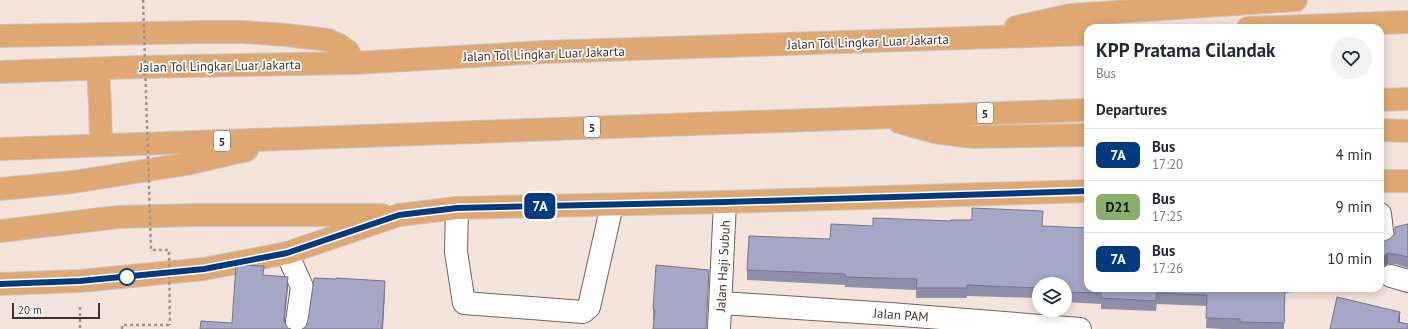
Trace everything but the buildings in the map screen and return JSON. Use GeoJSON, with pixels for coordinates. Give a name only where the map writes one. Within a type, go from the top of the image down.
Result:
{"type":"FeatureCollection","features":[{"type":"Feature","properties":{"kind":"highway"},"geometry":{"type":"LineString","coordinates":[[976,39],[1026,25],[1071,15],[1296,0]]}},
{"type":"Feature","properties":{"kind":"highway"},"geometry":{"type":"LineString","coordinates":[[1355,24],[1408,22]]}},
{"type":"Feature","properties":{"kind":"highway"},"geometry":{"type":"LineString","coordinates":[[0,36],[205,32],[243,32],[292,35],[328,40],[348,51],[354,63]]}},
{"type":"Feature","properties":{"kind":"highway","name":"Jalan Tol Lingkar Luar Jakarta"},"geometry":{"type":"LineString","coordinates":[[0,72],[354,63],[543,52],[699,48],[831,42],[976,39],[1084,34]]}},
{"type":"Feature","properties":{"kind":"highway"},"geometry":{"type":"LineString","coordinates":[[98,69],[101,145]]}},
{"type":"Feature","properties":{"kind":"highway"},"geometry":{"type":"LineString","coordinates":[[1384,100],[1408,99]]}},
{"type":"Feature","properties":{"kind":"highway","name":"5"},"geometry":{"type":"LineString","coordinates":[[0,149],[1084,110]]}},
{"type":"Feature","properties":{"kind":"highway"},"geometry":{"type":"LineString","coordinates":[[882,117],[934,132],[974,137],[1084,135]]}},
{"type":"Feature","properties":{"kind":"highway"},"geometry":{"type":"LineString","coordinates":[[1384,130],[1408,131]]}},
{"type":"Feature","properties":{"kind":"highway"},"geometry":{"type":"LineString","coordinates":[[0,189],[73,182],[178,165],[302,138]]}},
{"type":"Feature","properties":{"kind":"highway"},"geometry":{"type":"LineString","coordinates":[[1384,181],[1408,181]]}},
{"type":"Feature","properties":{"kind":"highway"},"geometry":{"type":"LineString","coordinates":[[0,231],[126,217],[195,215],[399,215],[457,208],[726,202],[1084,191]]}},
{"type":"Feature","properties":{"kind":"highway"},"geometry":{"type":"LineString","coordinates":[[0,284],[68,282],[204,269],[287,253],[399,215]]}},
{"type":"Feature","properties":{"kind":"highway"},"geometry":{"type":"LineString","coordinates":[[0,296],[68,282]]}},
{"type":"Feature","properties":{"kind":"street","name":"Jalan Haji Subuh"},"geometry":{"type":"LineString","coordinates":[[720,329],[726,202]]}},
{"type":"Feature","properties":{"kind":"street"},"geometry":{"type":"LineString","coordinates":[[457,208],[456,252],[464,302],[582,312],[589,307],[612,205]]}},
{"type":"Feature","properties":{"kind":"street"},"geometry":{"type":"LineString","coordinates":[[287,253],[302,287],[296,329]]}},
{"type":"Feature","properties":{"kind":"street","name":"Jalan PAM"},"geometry":{"type":"LineString","coordinates":[[722,304],[898,314],[1080,329]]}},
{"type":"Feature","properties":{"kind":"path"},"geometry":{"type":"LineString","coordinates":[[122,329],[122,325],[170,325],[169,250],[151,250],[143,0]]}},
{"type":"Feature","properties":{"kind":"bus line","name":"7A"},"geometry":{"type":"LineString","coordinates":[[0,284],[80,281],[204,269],[287,253],[399,215],[457,208],[726,202],[1084,191]]}}]}
